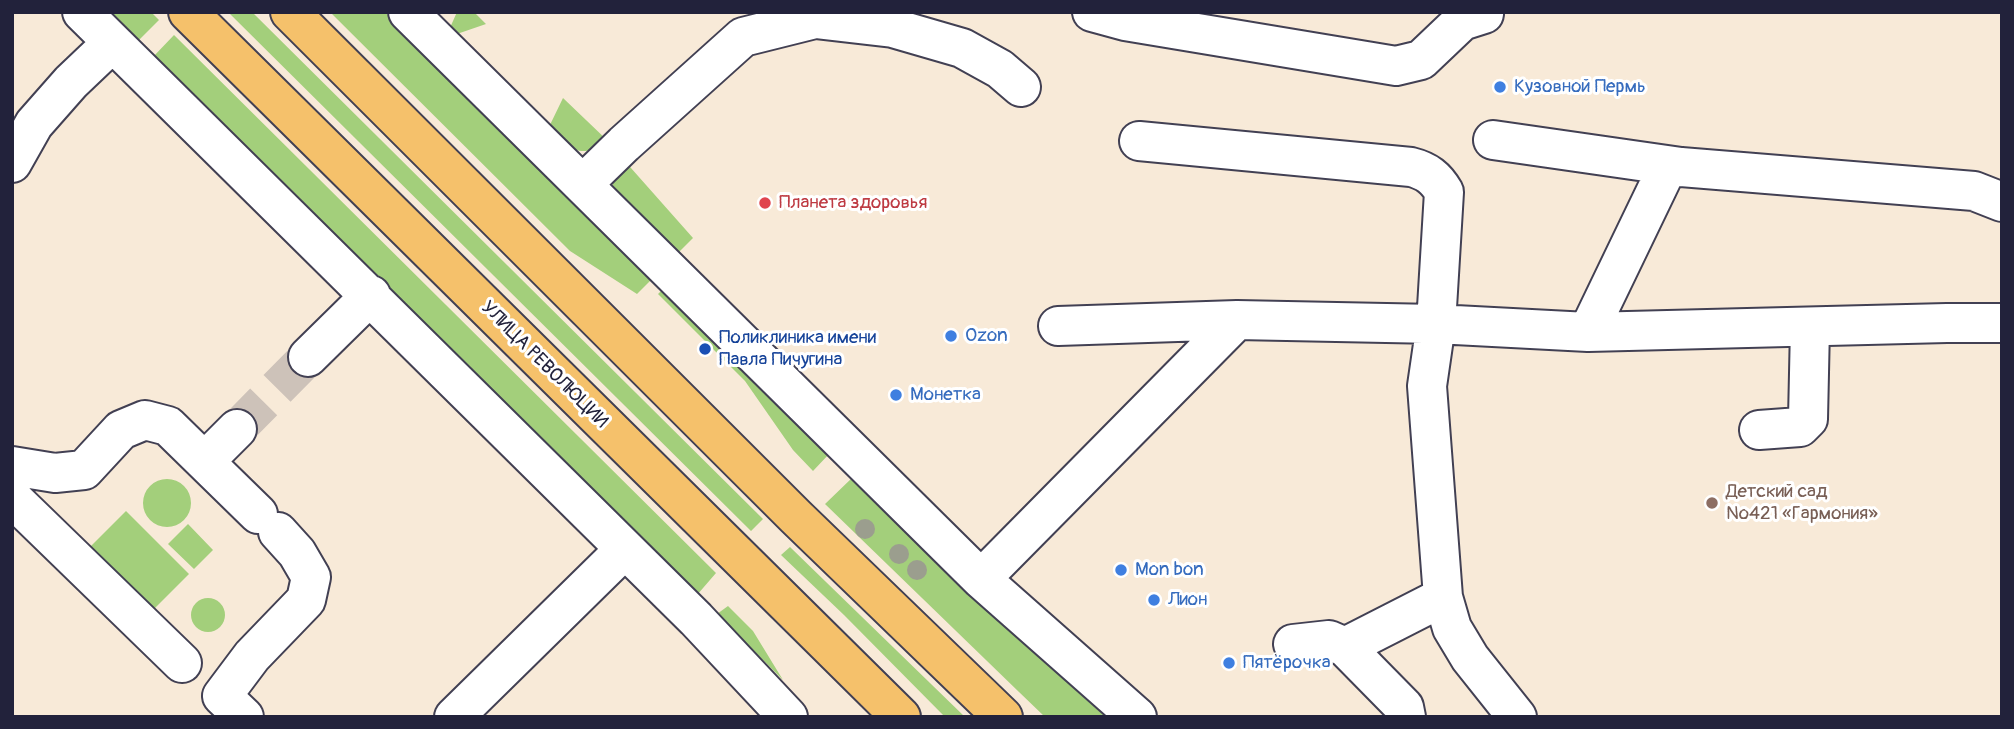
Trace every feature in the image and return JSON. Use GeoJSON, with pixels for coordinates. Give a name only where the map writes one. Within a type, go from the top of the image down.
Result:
{"type":"FeatureCollection","features":[{"type":"Feature","properties":{"kind":"main road","name":"УЛИЦА РЕВОЛЮЦИИ"},"geometry":{"type":"LineString","coordinates":[[188,12],[901,717]]}},
{"type":"Feature","properties":{"kind":"main road"},"geometry":{"type":"LineString","coordinates":[[290,12],[796,517],[1003,717]]}},
{"type":"Feature","properties":{"kind":"street"},"geometry":{"type":"LineString","coordinates":[[82,12],[696,619],[788,717]]}},
{"type":"Feature","properties":{"kind":"street"},"geometry":{"type":"LineString","coordinates":[[408,12],[981,579],[1137,717]]}},
{"type":"Feature","properties":{"kind":"street"},"geometry":{"type":"LineString","coordinates":[[1092,12],[1125,21],[1396,66],[1421,60],[1462,22],[1484,14]]}},
{"type":"Feature","properties":{"kind":"street"},"geometry":{"type":"LineString","coordinates":[[583,184],[739,24],[815,19],[893,28],[962,48],[1000,69],[1021,88]]}},
{"type":"Feature","properties":{"kind":"street"},"geometry":{"type":"LineString","coordinates":[[12,163],[34,124],[71,82],[112,43]]}},
{"type":"Feature","properties":{"kind":"street"},"geometry":{"type":"LineString","coordinates":[[1493,139],[1668,166],[1974,191],[2002,202]]}},
{"type":"Feature","properties":{"kind":"street"},"geometry":{"type":"LineString","coordinates":[[1139,141],[1422,169],[1437,180],[1444,192],[1436,324],[1427,386],[1443,597],[1452,628],[1470,658],[1517,717]]}},
{"type":"Feature","properties":{"kind":"street"},"geometry":{"type":"LineString","coordinates":[[1588,332],[1668,166]]}},
{"type":"Feature","properties":{"kind":"street"},"geometry":{"type":"LineString","coordinates":[[308,357],[370,295]]}},
{"type":"Feature","properties":{"kind":"street"},"geometry":{"type":"LineString","coordinates":[[981,579],[1237,320]]}},
{"type":"Feature","properties":{"kind":"street"},"geometry":{"type":"LineString","coordinates":[[1058,326],[1237,320],[1436,324],[1588,332],[2002,323]]}},
{"type":"Feature","properties":{"kind":"street"},"geometry":{"type":"LineString","coordinates":[[1759,430],[1800,427],[1808,419],[1810,327]]}},
{"type":"Feature","properties":{"kind":"street"},"geometry":{"type":"LineString","coordinates":[[12,466],[55,473],[84,470],[121,430],[145,420],[168,426],[297,553],[311,577],[306,600],[253,656],[222,696],[244,717]]}},
{"type":"Feature","properties":{"kind":"street"},"geometry":{"type":"LineString","coordinates":[[205,461],[237,429]]}},
{"type":"Feature","properties":{"kind":"street"},"geometry":{"type":"LineString","coordinates":[[12,498],[182,663]]}},
{"type":"Feature","properties":{"kind":"street"},"geometry":{"type":"LineString","coordinates":[[454,717],[625,549]]}},
{"type":"Feature","properties":{"kind":"street"},"geometry":{"type":"LineString","coordinates":[[1345,647],[1443,597]]}},
{"type":"Feature","properties":{"kind":"street"},"geometry":{"type":"LineString","coordinates":[[1293,644],[1329,640],[1345,647],[1404,707],[1406,717]]}},
{"type":"Feature","properties":{"kind":"green space"},"geometry":{"type":"Polygon","coordinates":[[[107,12],[151,12],[159,20],[137,42],[107,12]]]}},
{"type":"Feature","properties":{"kind":"green space"},"geometry":{"type":"Polygon","coordinates":[[[228,12],[252,12],[763,519],[751,531],[228,12]]]}},
{"type":"Feature","properties":{"kind":"green space"},"geometry":{"type":"Polygon","coordinates":[[[330,12],[385,12],[653,278],[637,294],[570,251],[330,12]]]}},
{"type":"Feature","properties":{"kind":"green space"},"geometry":{"type":"Polygon","coordinates":[[[457,12],[474,12],[486,24],[454,35],[449,30],[457,12]]]}},
{"type":"Feature","properties":{"kind":"green space"},"geometry":{"type":"Polygon","coordinates":[[[174,35],[716,573],[697,595],[153,57],[174,35]]]}},
{"type":"Feature","properties":{"kind":"green space"},"geometry":{"type":"Polygon","coordinates":[[[563,98],[609,142],[590,150],[576,150],[548,129],[563,98]]]}},
{"type":"Feature","properties":{"kind":"green space"},"geometry":{"type":"Polygon","coordinates":[[[623,159],[693,238],[676,255],[613,191],[613,180],[623,159]]]}},
{"type":"Feature","properties":{"kind":"green space"},"geometry":{"type":"Polygon","coordinates":[[[663,289],[830,453],[813,471],[793,450],[745,381],[658,294],[663,289]]]}},
{"type":"Feature","properties":{"kind":"green space"},"geometry":{"type":"Polygon","coordinates":[[[853,477],[1034,653],[1106,717],[1045,717],[825,504],[853,477]]]}},
{"type":"Feature","properties":{"kind":"green space"},"geometry":{"type":"Polygon","coordinates":[[[167,479],[184,486],[191,503],[184,520],[167,527],[150,520],[143,503],[150,486],[167,479]]]}},
{"type":"Feature","properties":{"kind":"green space"},"geometry":{"type":"Polygon","coordinates":[[[126,511],[189,574],[151,612],[88,549],[126,511]]]}},
{"type":"Feature","properties":{"kind":"green space"},"geometry":{"type":"Polygon","coordinates":[[[188,524],[213,550],[194,569],[168,544],[188,524]]]}},
{"type":"Feature","properties":{"kind":"green space"},"geometry":{"type":"Polygon","coordinates":[[[790,547],[965,717],[945,717],[781,555],[790,547]]]}},
{"type":"Feature","properties":{"kind":"green space"},"geometry":{"type":"Polygon","coordinates":[[[208,598],[220,603],[225,615],[220,627],[208,632],[196,627],[191,615],[196,603],[208,598]]]}},
{"type":"Feature","properties":{"kind":"green space"},"geometry":{"type":"Polygon","coordinates":[[[728,606],[753,631],[783,680],[717,614],[728,606]]]}},
{"type":"Feature","properties":{"kind":"tunnel"},"geometry":{"type":"LineString","coordinates":[[237,429],[308,357]]}},
{"type":"Feature","properties":{"kind":"place","name":"Кузовной Пермь"},"geometry":{"type":"Point","coordinates":[1500,87]}},
{"type":"Feature","properties":{"kind":"place","name":"Планета здоровья"},"geometry":{"type":"Point","coordinates":[765,203]}},
{"type":"Feature","properties":{"kind":"place","name":"Ozon"},"geometry":{"type":"Point","coordinates":[951,336]}},
{"type":"Feature","properties":{"kind":"place","name":"Поликлиника имени Павла Пичугина"},"geometry":{"type":"Point","coordinates":[705,349]}},
{"type":"Feature","properties":{"kind":"place","name":"Монетка"},"geometry":{"type":"Point","coordinates":[896,395]}},
{"type":"Feature","properties":{"kind":"place","name":"Детский сад №421 «Гармония»"},"geometry":{"type":"Point","coordinates":[1712,503]}},
{"type":"Feature","properties":{"kind":"place","name":"Mon bon"},"geometry":{"type":"Point","coordinates":[1121,570]}},
{"type":"Feature","properties":{"kind":"place","name":"Лион"},"geometry":{"type":"Point","coordinates":[1154,600]}},
{"type":"Feature","properties":{"kind":"place","name":"Пятёрочка"},"geometry":{"type":"Point","coordinates":[1229,663]}}]}
